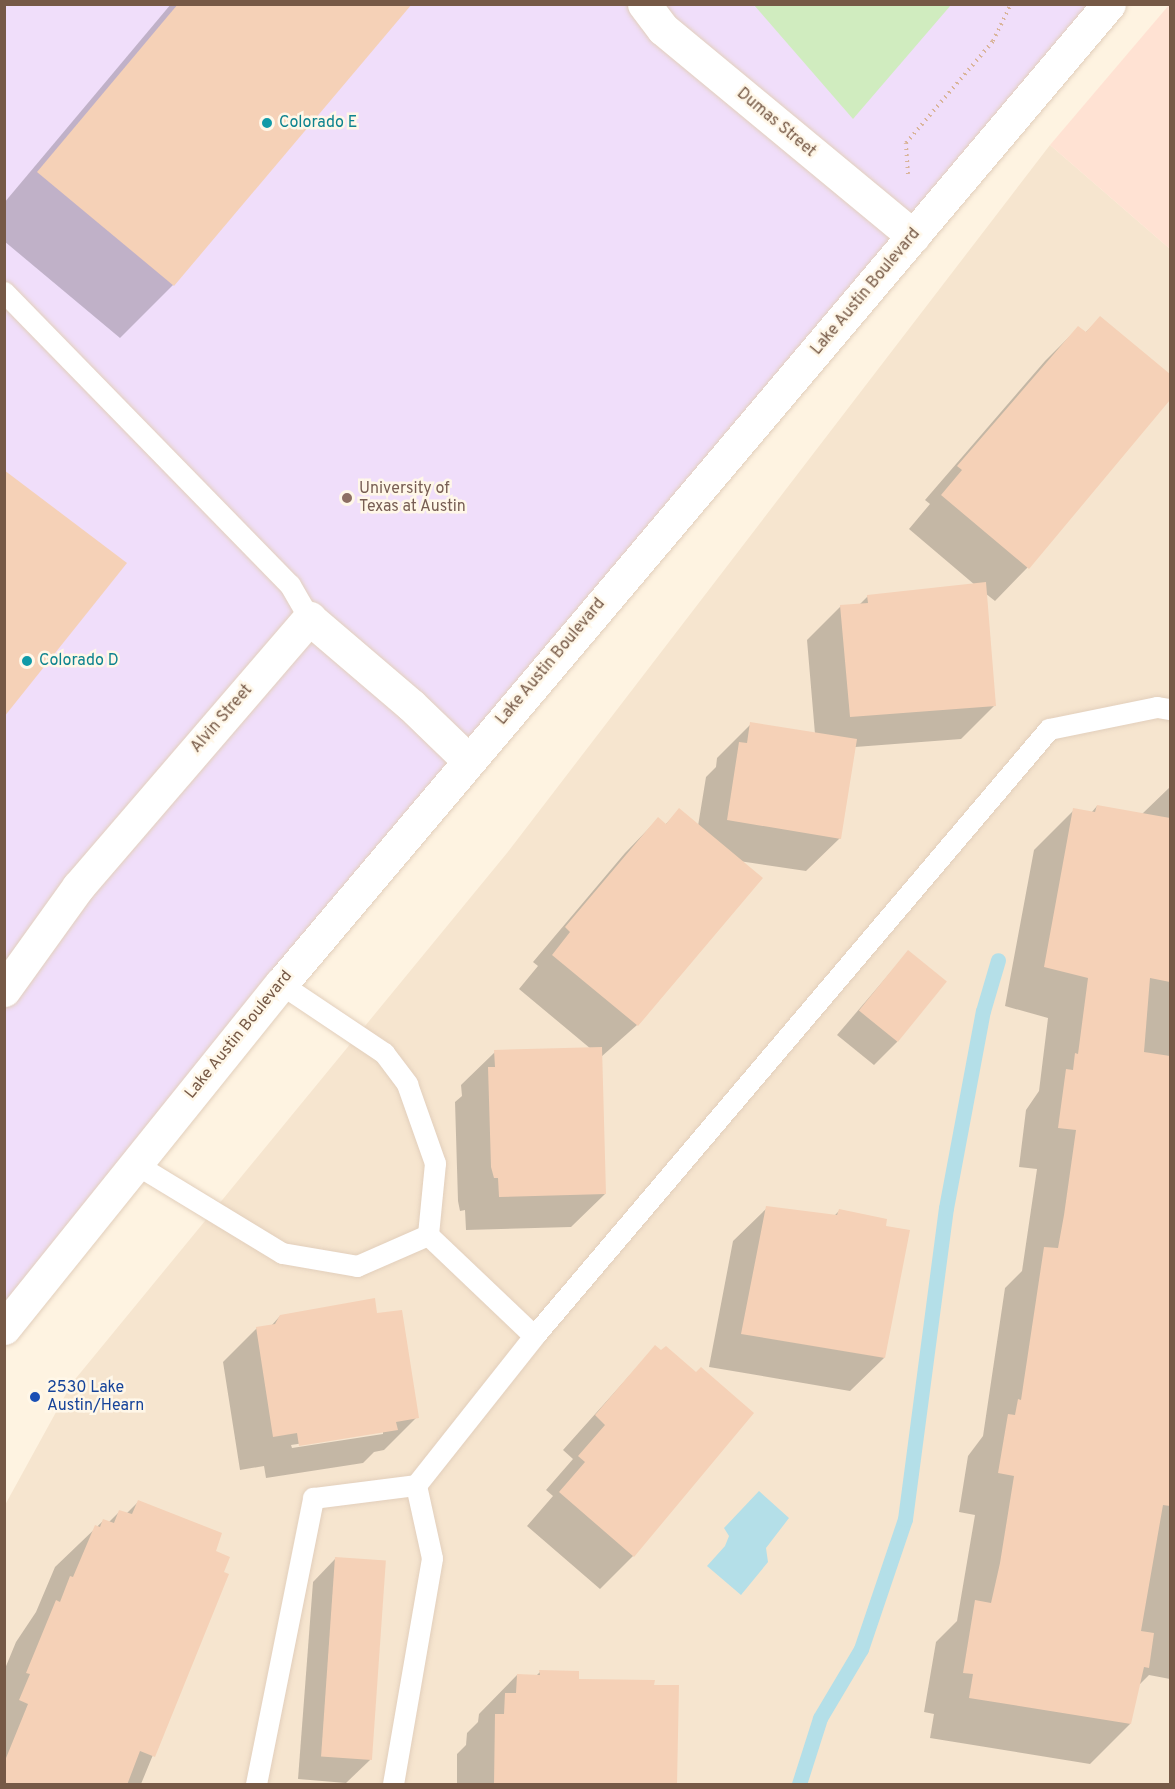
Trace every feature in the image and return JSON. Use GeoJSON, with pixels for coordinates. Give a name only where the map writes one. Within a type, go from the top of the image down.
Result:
{"type":"FeatureCollection","features":[{"type":"Feature","properties":{"kind":"main road","name":"Dumas Street"},"geometry":{"type":"LineString","coordinates":[[644,4],[663,29],[913,236]]}},
{"type":"Feature","properties":{"kind":"main road","name":"Lake Austin Boulevard"},"geometry":{"type":"LineString","coordinates":[[4,1328],[134,1163],[281,984],[1109,4]]}},
{"type":"Feature","properties":{"kind":"main road"},"geometry":{"type":"LineString","coordinates":[[309,618],[411,705],[468,760]]}},
{"type":"Feature","properties":{"kind":"main road","name":"Alvin Street"},"geometry":{"type":"LineString","coordinates":[[4,990],[78,887],[309,618]]}},
{"type":"Feature","properties":{"kind":"lane"},"geometry":{"type":"LineString","coordinates":[[4,292],[290,585],[309,618]]}},
{"type":"Feature","properties":{"kind":"lane"},"geometry":{"type":"LineString","coordinates":[[256,1785],[313,1498],[416,1485],[534,1336],[1050,729],[1157,707],[1170,709]]}},
{"type":"Feature","properties":{"kind":"lane"},"geometry":{"type":"LineString","coordinates":[[281,984],[384,1053],[407,1084],[435,1163],[428,1235]]}},
{"type":"Feature","properties":{"kind":"lane"},"geometry":{"type":"LineString","coordinates":[[134,1163],[282,1253],[357,1266],[428,1235]]}},
{"type":"Feature","properties":{"kind":"lane"},"geometry":{"type":"LineString","coordinates":[[428,1235],[534,1336]]}},
{"type":"Feature","properties":{"kind":"lane"},"geometry":{"type":"LineString","coordinates":[[393,1785],[432,1558],[416,1485]]}},
{"type":"Feature","properties":{"kind":"path"},"geometry":{"type":"LineString","coordinates":[[913,236],[906,143],[993,41],[1011,4]]}},
{"type":"Feature","properties":{"kind":"shaded area","name":"University of Texas at Austin"},"geometry":{"type":"Polygon","coordinates":[[[5,5],[1109,5],[5,1328],[5,5]]]}},
{"type":"Feature","properties":{"kind":"shaded area"},"geometry":{"type":"Polygon","coordinates":[[[1170,5],[1170,249],[1050,145],[1170,5]]]}},
{"type":"Feature","properties":{"kind":"shaded area"},"geometry":{"type":"Polygon","coordinates":[[[1050,145],[1170,249],[1170,1784],[5,1784],[5,1505],[72,1383],[507,853],[1050,145]]]}},
{"type":"Feature","properties":{"kind":"green space"},"geometry":{"type":"Polygon","coordinates":[[[754,5],[951,5],[853,119],[754,5]]]}},
{"type":"Feature","properties":{"kind":"water"},"geometry":{"type":"Polygon","coordinates":[[[759,1491],[789,1518],[766,1548],[768,1562],[741,1595],[707,1566],[725,1546],[729,1536],[724,1528],[759,1491]]]}},
{"type":"Feature","properties":{"kind":"building"},"geometry":{"type":"Polygon","coordinates":[[[178,4],[412,4],[174,286],[37,172],[178,4]]]}},
{"type":"Feature","properties":{"kind":"building"},"geometry":{"type":"Polygon","coordinates":[[[1100,316],[1170,374],[1170,400],[1029,569],[941,495],[962,470],[957,466],[1078,326],[1086,332],[1100,316]]]}},
{"type":"Feature","properties":{"kind":"building","name":"Colorado D"},"geometry":{"type":"Polygon","coordinates":[[[4,470],[127,563],[4,717],[4,470]]]}},
{"type":"Feature","properties":{"kind":"building"},"geometry":{"type":"Polygon","coordinates":[[[986,582],[996,706],[850,717],[840,605],[868,603],[867,595],[986,582]]]}},
{"type":"Feature","properties":{"kind":"building"},"geometry":{"type":"Polygon","coordinates":[[[750,722],[857,739],[841,839],[727,820],[739,742],[747,743],[750,722]]]}},
{"type":"Feature","properties":{"kind":"building"},"geometry":{"type":"Polygon","coordinates":[[[1097,805],[1170,818],[1170,982],[1150,978],[1144,1052],[1170,1056],[1170,1506],[1163,1505],[1141,1631],[1154,1633],[1149,1668],[1144,1667],[1131,1724],[969,1698],[973,1674],[963,1673],[975,1600],[991,1603],[1000,1563],[1014,1476],[998,1473],[1008,1414],[1015,1415],[1018,1399],[1021,1400],[1044,1247],[1058,1248],[1064,1215],[1076,1130],[1058,1128],[1066,1069],[1073,1070],[1075,1053],[1078,1054],[1088,978],[1044,967],[1073,808],[1095,812],[1097,805]]]}},
{"type":"Feature","properties":{"kind":"building"},"geometry":{"type":"Polygon","coordinates":[[[679,808],[763,878],[638,1026],[552,955],[570,932],[565,927],[658,817],[666,824],[679,808]]]}},
{"type":"Feature","properties":{"kind":"building"},"geometry":{"type":"Polygon","coordinates":[[[908,950],[947,981],[898,1042],[859,1011],[908,950]]]}},
{"type":"Feature","properties":{"kind":"building"},"geometry":{"type":"Polygon","coordinates":[[[602,1047],[606,1194],[499,1197],[498,1178],[494,1178],[491,1167],[488,1067],[495,1067],[494,1050],[602,1047]]]}},
{"type":"Feature","properties":{"kind":"building"},"geometry":{"type":"Polygon","coordinates":[[[766,1206],[837,1215],[839,1209],[887,1219],[886,1226],[910,1230],[885,1358],[741,1334],[766,1206]]]}},
{"type":"Feature","properties":{"kind":"building"},"geometry":{"type":"Polygon","coordinates":[[[375,1298],[377,1313],[402,1310],[419,1418],[396,1422],[398,1430],[299,1446],[297,1433],[273,1437],[256,1327],[275,1324],[280,1315],[375,1298]]]}},
{"type":"Feature","properties":{"kind":"building"},"geometry":{"type":"Polygon","coordinates":[[[655,1345],[661,1350],[666,1346],[696,1372],[701,1367],[754,1413],[634,1557],[559,1492],[585,1462],[578,1456],[605,1425],[595,1415],[655,1345]]]}},
{"type":"Feature","properties":{"kind":"building"},"geometry":{"type":"Polygon","coordinates":[[[138,1500],[222,1533],[216,1551],[230,1557],[224,1572],[229,1574],[155,1757],[140,1751],[127,1785],[4,1785],[4,1763],[28,1704],[19,1700],[30,1674],[26,1673],[56,1600],[60,1602],[70,1576],[73,1577],[95,1525],[100,1527],[103,1519],[114,1523],[119,1510],[132,1514],[138,1500]]]}},
{"type":"Feature","properties":{"kind":"building"},"geometry":{"type":"Polygon","coordinates":[[[335,1557],[386,1561],[372,1760],[321,1757],[335,1557]]]}},
{"type":"Feature","properties":{"kind":"building"},"geometry":{"type":"Polygon","coordinates":[[[539,1670],[579,1671],[579,1679],[655,1680],[654,1685],[679,1685],[677,1785],[494,1785],[495,1714],[504,1714],[505,1693],[516,1693],[517,1674],[540,1675],[539,1670]]]}},
{"type":"Feature","properties":{"kind":"waterway"},"geometry":{"type":"LineString","coordinates":[[799,1784],[820,1718],[861,1649],[905,1519],[946,1208],[983,1011],[998,960]]}},
{"type":"Feature","properties":{"kind":"place","name":"Colorado E"},"geometry":{"type":"Point","coordinates":[267,123]}},
{"type":"Feature","properties":{"kind":"place","name":"University of Texas at Austin"},"geometry":{"type":"Point","coordinates":[347,498]}},
{"type":"Feature","properties":{"kind":"place","name":"Colorado D"},"geometry":{"type":"Point","coordinates":[27,661]}},
{"type":"Feature","properties":{"kind":"place","name":"2530 Lake Austin/Hearn"},"geometry":{"type":"Point","coordinates":[35,1397]}}]}
